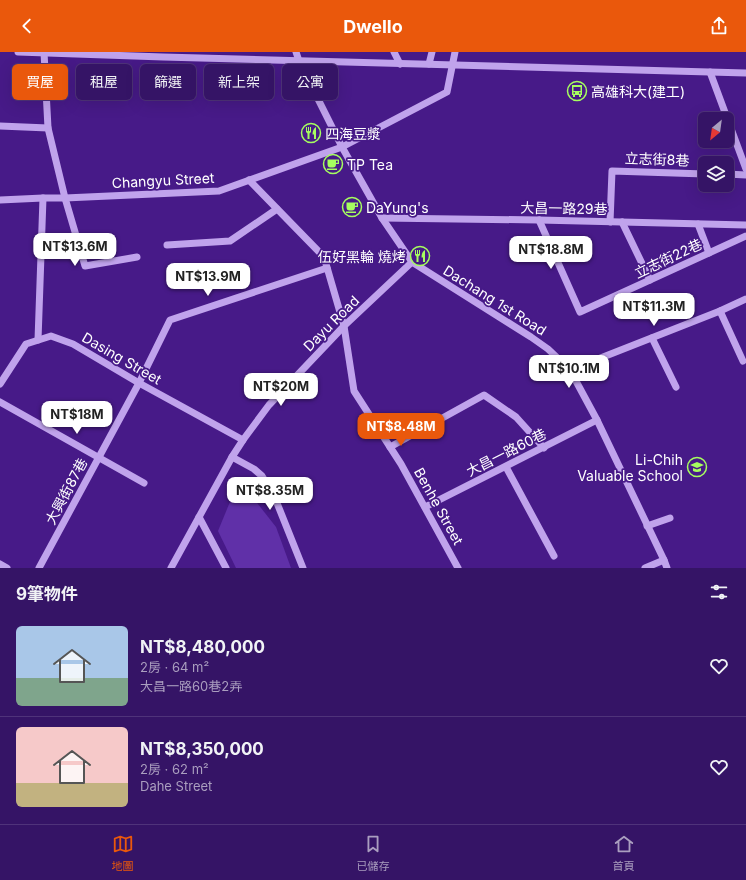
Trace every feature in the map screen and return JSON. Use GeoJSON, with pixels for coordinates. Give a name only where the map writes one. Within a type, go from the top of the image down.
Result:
{"type":"FeatureCollection","features":[{"type":"Feature","properties":{"kind":"street"},"geometry":{"type":"LineString","coordinates":[[18,52],[163,54],[299,61],[746,73]]}},
{"type":"Feature","properties":{"kind":"street"},"geometry":{"type":"LineString","coordinates":[[44,52],[48,128],[65,198],[85,266],[137,257]]}},
{"type":"Feature","properties":{"kind":"street","name":"Dachang 1st Road"},"geometry":{"type":"LineString","coordinates":[[296,52],[299,61],[342,147],[382,218],[412,262],[548,348],[570,370],[597,420],[664,560],[666,568]]}},
{"type":"Feature","properties":{"kind":"street"},"geometry":{"type":"LineString","coordinates":[[394,52],[400,64]]}},
{"type":"Feature","properties":{"kind":"street"},"geometry":{"type":"LineString","coordinates":[[430,64],[432,52]]}},
{"type":"Feature","properties":{"kind":"street","name":"Changyu Street"},"geometry":{"type":"LineString","coordinates":[[0,200],[219,191],[342,147],[447,92],[455,52]]}},
{"type":"Feature","properties":{"kind":"street"},"geometry":{"type":"LineString","coordinates":[[710,72],[746,169]]}},
{"type":"Feature","properties":{"kind":"street"},"geometry":{"type":"LineString","coordinates":[[0,126],[48,128]]}},
{"type":"Feature","properties":{"kind":"street","name":"立志街8巷"},"geometry":{"type":"LineString","coordinates":[[610,222],[612,171],[698,174]]}},
{"type":"Feature","properties":{"kind":"street"},"geometry":{"type":"LineString","coordinates":[[734,174],[746,175]]}},
{"type":"Feature","properties":{"kind":"street","name":"Benhe Street"},"geometry":{"type":"LineString","coordinates":[[249,180],[324,258],[344,326],[354,391],[402,464],[458,568]]}},
{"type":"Feature","properties":{"kind":"street"},"geometry":{"type":"LineString","coordinates":[[38,340],[43,198]]}},
{"type":"Feature","properties":{"kind":"street"},"geometry":{"type":"LineString","coordinates":[[167,245],[230,241],[277,209]]}},
{"type":"Feature","properties":{"kind":"street","name":"大昌一路29巷"},"geometry":{"type":"LineString","coordinates":[[382,218],[746,225]]}},
{"type":"Feature","properties":{"kind":"street","name":"立志街22巷"},"geometry":{"type":"LineString","coordinates":[[539,220],[580,312],[746,236]]}},
{"type":"Feature","properties":{"kind":"street"},"geometry":{"type":"LineString","coordinates":[[622,222],[650,280]]}},
{"type":"Feature","properties":{"kind":"street"},"geometry":{"type":"LineString","coordinates":[[698,224],[709,253]]}},
{"type":"Feature","properties":{"kind":"street","name":"Dayu Road"},"geometry":{"type":"LineString","coordinates":[[171,568],[242,440],[269,405],[344,326],[412,262]]}},
{"type":"Feature","properties":{"kind":"street","name":"大興街87巷"},"geometry":{"type":"LineString","coordinates":[[39,568],[139,383],[170,320],[327,268]]}},
{"type":"Feature","properties":{"kind":"street"},"geometry":{"type":"LineString","coordinates":[[570,370],[720,311],[746,299]]}},
{"type":"Feature","properties":{"kind":"street"},"geometry":{"type":"LineString","coordinates":[[720,311],[743,361]]}},
{"type":"Feature","properties":{"kind":"street","name":"Dasing Street"},"geometry":{"type":"LineString","coordinates":[[0,384],[26,344],[51,336],[73,344],[139,383],[242,440]]}},
{"type":"Feature","properties":{"kind":"street"},"geometry":{"type":"LineString","coordinates":[[652,338],[676,387]]}},
{"type":"Feature","properties":{"kind":"street"},"geometry":{"type":"LineString","coordinates":[[390,447],[484,395],[516,417],[544,448]]}},
{"type":"Feature","properties":{"kind":"street"},"geometry":{"type":"LineString","coordinates":[[0,402],[144,483]]}},
{"type":"Feature","properties":{"kind":"street","name":"大昌一路60巷"},"geometry":{"type":"LineString","coordinates":[[426,507],[597,420]]}},
{"type":"Feature","properties":{"kind":"street"},"geometry":{"type":"LineString","coordinates":[[232,457],[254,469],[262,476],[275,498],[303,568]]}},
{"type":"Feature","properties":{"kind":"street"},"geometry":{"type":"LineString","coordinates":[[506,467],[554,556]]}},
{"type":"Feature","properties":{"kind":"street"},"geometry":{"type":"LineString","coordinates":[[199,517],[226,568]]}},
{"type":"Feature","properties":{"kind":"street"},"geometry":{"type":"LineString","coordinates":[[647,526],[670,518]]}},
{"type":"Feature","properties":{"kind":"street"},"geometry":{"type":"LineString","coordinates":[[645,568],[664,560]]}},
{"type":"Feature","properties":{"kind":"street"},"geometry":{"type":"LineString","coordinates":[[0,564],[7,568]]}},
{"type":"Feature","properties":{"kind":"shaded area"},"geometry":{"type":"Polygon","coordinates":[[[239,480],[276,527],[291,568],[236,568],[218,531],[239,480]]]}},
{"type":"Feature","properties":{"kind":"place","name":"高雄科大(建工)"},"geometry":{"type":"Point","coordinates":[577,91]}},
{"type":"Feature","properties":{"kind":"place","name":"四海豆漿"},"geometry":{"type":"Point","coordinates":[311,133]}},
{"type":"Feature","properties":{"kind":"place","name":"TP Tea"},"geometry":{"type":"Point","coordinates":[333,164]}},
{"type":"Feature","properties":{"kind":"place","name":"DaYung's"},"geometry":{"type":"Point","coordinates":[352,207]}},
{"type":"Feature","properties":{"kind":"place","name":"伍好黑輪 燒烤"},"geometry":{"type":"Point","coordinates":[420,256]}},
{"type":"Feature","properties":{"kind":"place","name":"Li-Chih Valuable School"},"geometry":{"type":"Point","coordinates":[697,467]}}]}
